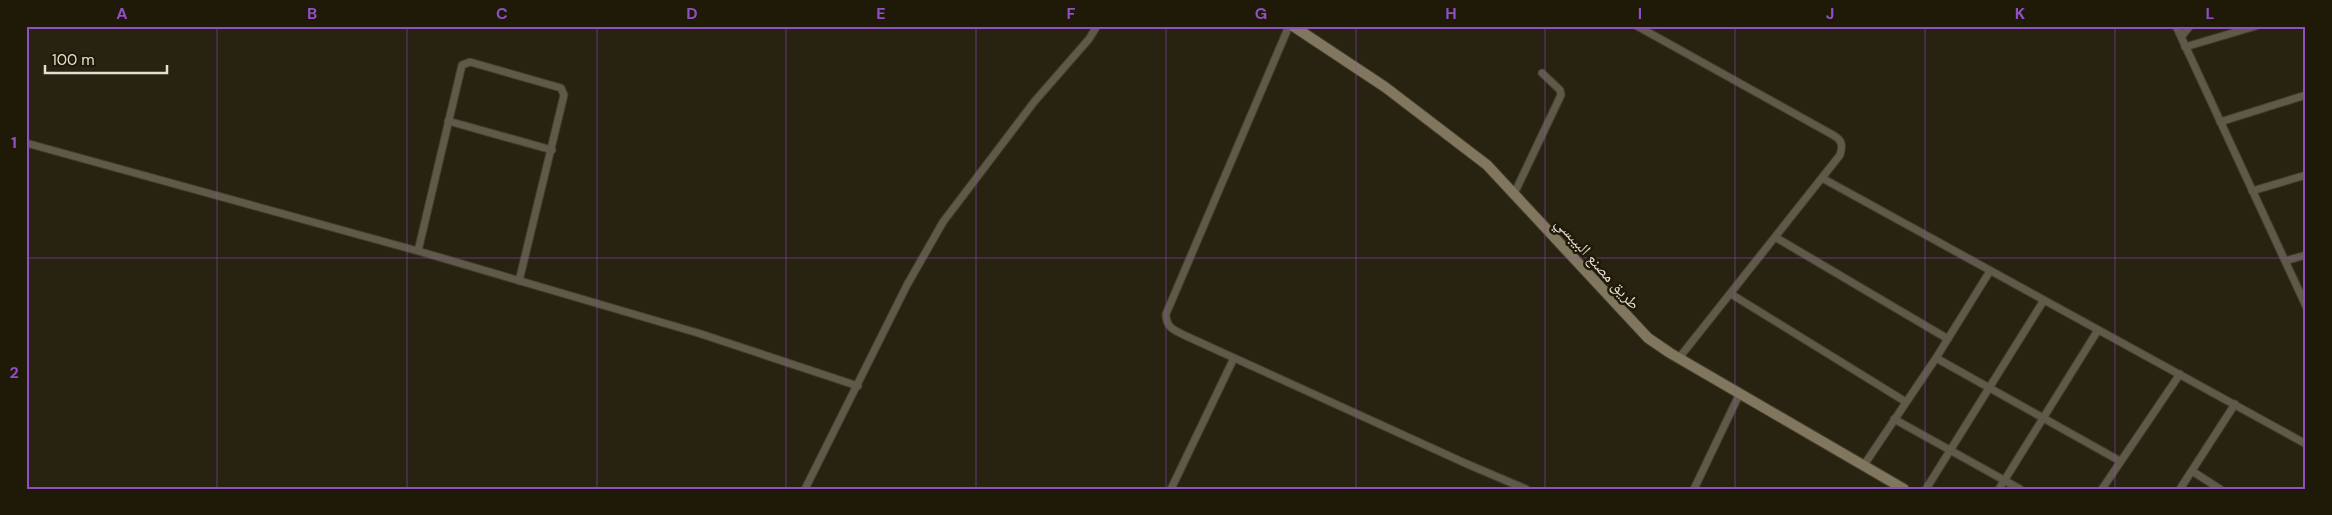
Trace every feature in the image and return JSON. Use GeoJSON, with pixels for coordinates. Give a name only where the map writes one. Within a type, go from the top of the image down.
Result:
{"type":"FeatureCollection","features":[{"type":"Feature","properties":{"kind":"main road","name":"طريق مصنع البيبسي"},"geometry":{"type":"LineString","coordinates":[[1293,26],[1385,87],[1487,165],[1515,192],[1633,324],[1648,338],[1904,489]]}},
{"type":"Feature","properties":{"kind":"street"},"geometry":{"type":"LineString","coordinates":[[805,489],[907,285],[943,222],[997,149],[1089,39],[1097,26]]}},
{"type":"Feature","properties":{"kind":"street"},"geometry":{"type":"LineString","coordinates":[[1288,26],[1166,314],[1166,323],[1169,327],[1234,358],[1526,489]]}},
{"type":"Feature","properties":{"kind":"street"},"geometry":{"type":"LineString","coordinates":[[1637,26],[1840,139],[1842,146],[1840,155],[1679,358]]}},
{"type":"Feature","properties":{"kind":"street"},"geometry":{"type":"LineString","coordinates":[[2176,26],[2306,306]]}},
{"type":"Feature","properties":{"kind":"street"},"geometry":{"type":"LineString","coordinates":[[2181,37],[2190,26]]}},
{"type":"Feature","properties":{"kind":"street"},"geometry":{"type":"LineString","coordinates":[[2185,47],[2256,26]]}},
{"type":"Feature","properties":{"kind":"street"},"geometry":{"type":"LineString","coordinates":[[418,251],[462,65],[470,62],[563,90],[564,95],[552,150],[519,281]]}},
{"type":"Feature","properties":{"kind":"street"},"geometry":{"type":"LineString","coordinates":[[1515,192],[1561,95],[1560,90],[1542,73]]}},
{"type":"Feature","properties":{"kind":"street"},"geometry":{"type":"LineString","coordinates":[[2220,122],[2306,96]]}},
{"type":"Feature","properties":{"kind":"street"},"geometry":{"type":"LineString","coordinates":[[448,121],[552,150]]}},
{"type":"Feature","properties":{"kind":"street"},"geometry":{"type":"LineString","coordinates":[[26,143],[418,251],[698,333],[858,386]]}},
{"type":"Feature","properties":{"kind":"street"},"geometry":{"type":"LineString","coordinates":[[2252,191],[2306,175]]}},
{"type":"Feature","properties":{"kind":"street"},"geometry":{"type":"LineString","coordinates":[[1822,178],[2306,444]]}},
{"type":"Feature","properties":{"kind":"street"},"geometry":{"type":"LineString","coordinates":[[1775,237],[1948,340]]}},
{"type":"Feature","properties":{"kind":"street"},"geometry":{"type":"LineString","coordinates":[[2285,261],[2306,255]]}},
{"type":"Feature","properties":{"kind":"street"},"geometry":{"type":"LineString","coordinates":[[1864,465],[1948,340],[1990,271]]}},
{"type":"Feature","properties":{"kind":"street"},"geometry":{"type":"LineString","coordinates":[[1731,294],[1906,402]]}},
{"type":"Feature","properties":{"kind":"street"},"geometry":{"type":"LineString","coordinates":[[1926,489],[1949,449],[1990,388],[2044,300]]}},
{"type":"Feature","properties":{"kind":"street"},"geometry":{"type":"LineString","coordinates":[[1999,489],[2098,330]]}},
{"type":"Feature","properties":{"kind":"street"},"geometry":{"type":"LineString","coordinates":[[1170,489],[1234,358]]}},
{"type":"Feature","properties":{"kind":"street"},"geometry":{"type":"LineString","coordinates":[[1936,358],[2120,461]]}},
{"type":"Feature","properties":{"kind":"street"},"geometry":{"type":"LineString","coordinates":[[2102,489],[2180,374]]}},
{"type":"Feature","properties":{"kind":"street"},"geometry":{"type":"LineString","coordinates":[[1694,489],[1740,393]]}},
{"type":"Feature","properties":{"kind":"street"},"geometry":{"type":"LineString","coordinates":[[2180,489],[2235,404]]}},
{"type":"Feature","properties":{"kind":"street"},"geometry":{"type":"LineString","coordinates":[[1894,419],[2020,489]]}},
{"type":"Feature","properties":{"kind":"street"},"geometry":{"type":"LineString","coordinates":[[2192,471],[2220,489]]}}]}
